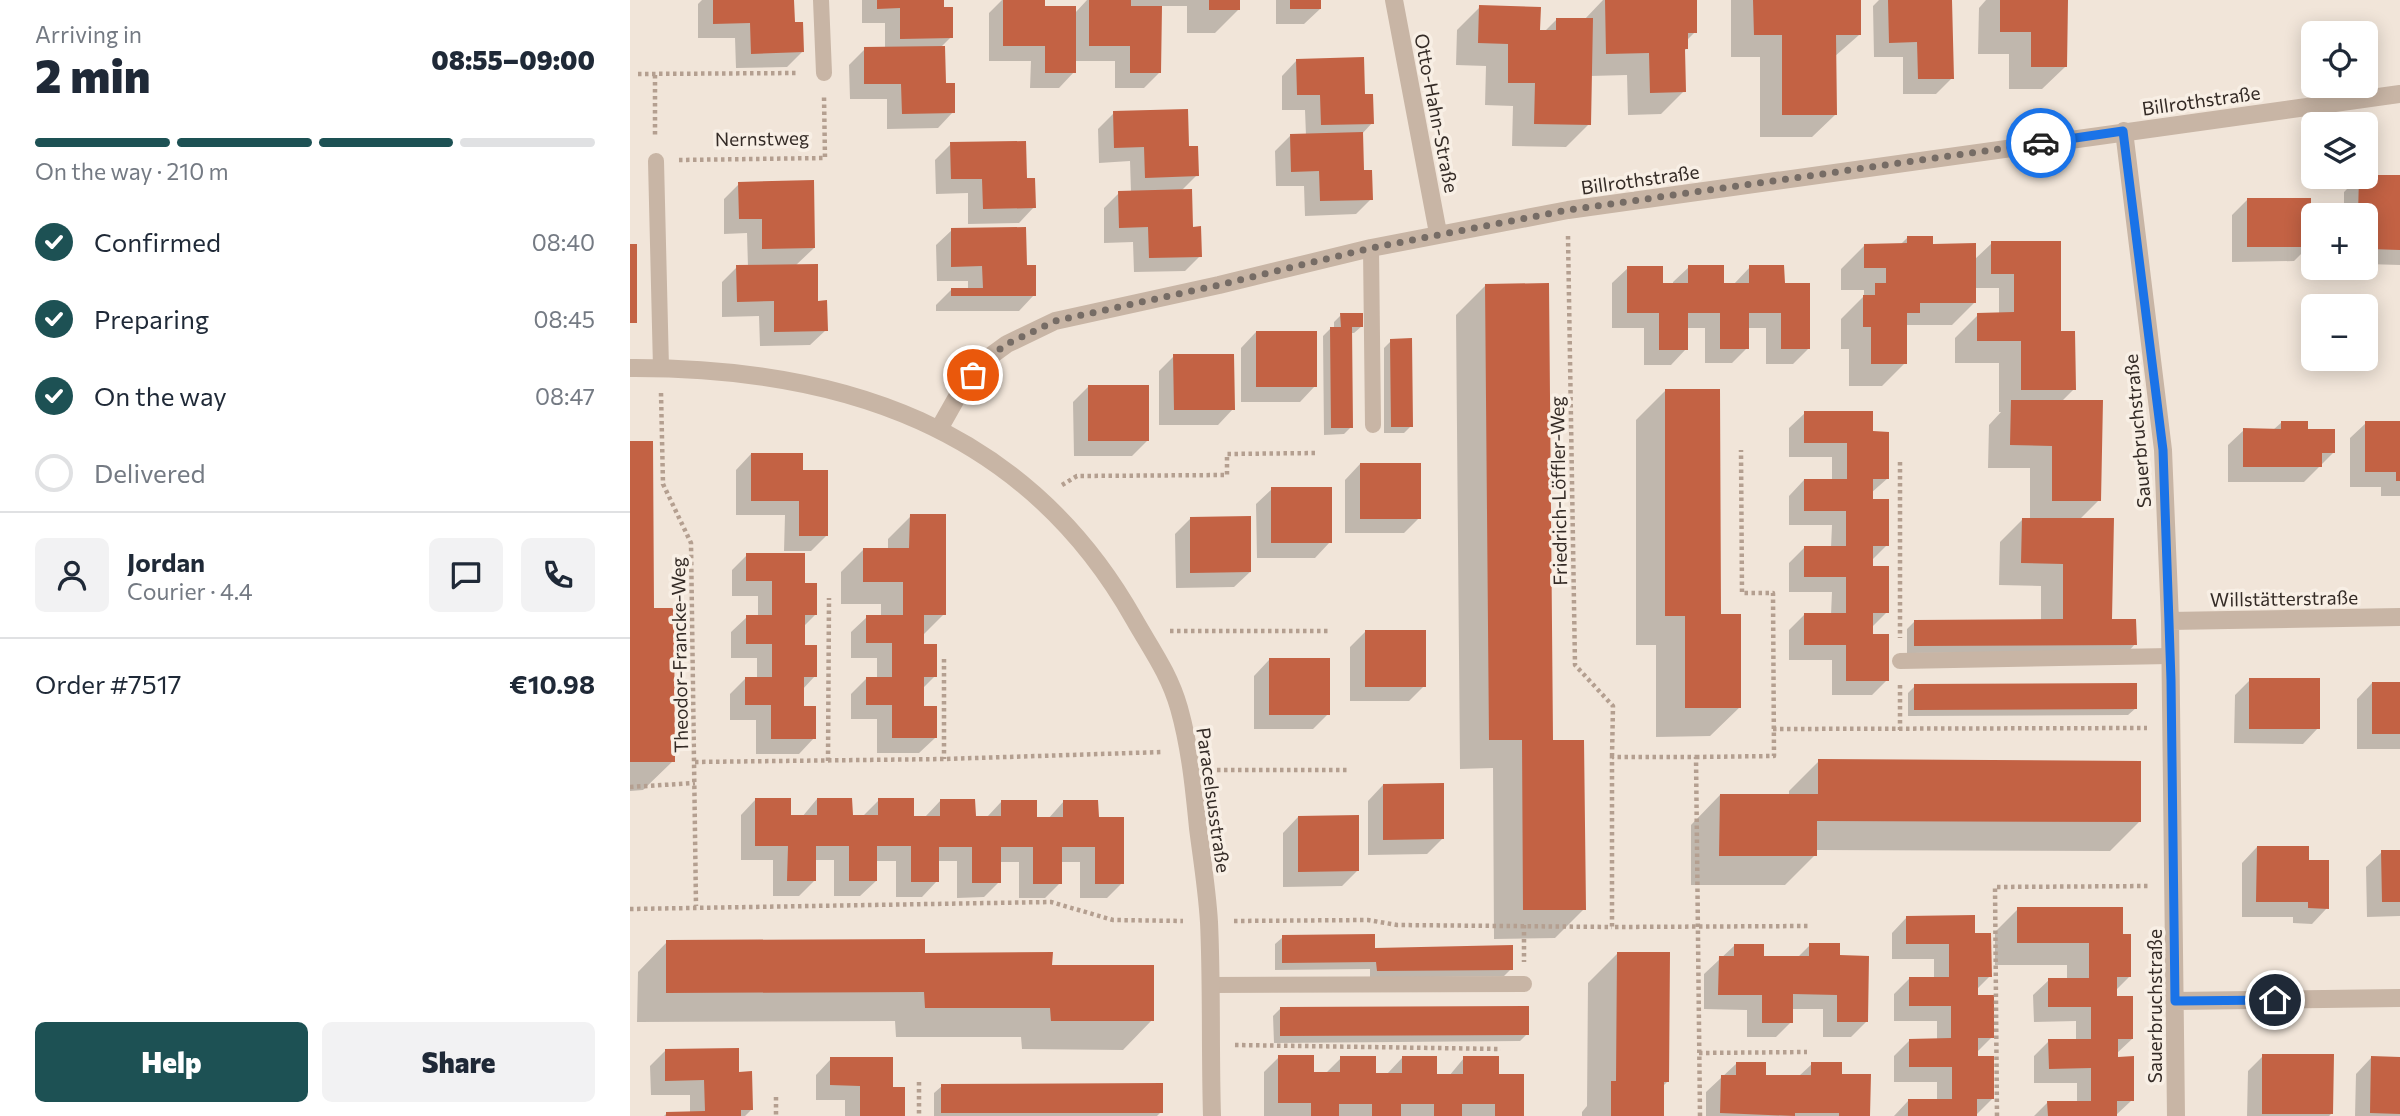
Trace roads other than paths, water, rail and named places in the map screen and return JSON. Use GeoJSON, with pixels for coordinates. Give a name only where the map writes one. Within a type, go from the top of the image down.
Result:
{"type":"FeatureCollection","features":[{"type":"Feature","properties":{"kind":"street","name":"Otto-Hahn-Straße"},"geometry":{"type":"LineString","coordinates":[[1394,0],[1438,233]]}},
{"type":"Feature","properties":{"kind":"street","name":"Billrothstraße"},"geometry":{"type":"LineString","coordinates":[[939,429],[961,390],[985,360],[1007,344],[1055,321],[1371,248],[1568,210],[2400,94]]}},
{"type":"Feature","properties":{"kind":"street","name":"Sauerbruchstraße"},"geometry":{"type":"LineString","coordinates":[[2123,131],[2163,450],[2172,727],[2176,1116]]}},
{"type":"Feature","properties":{"kind":"street","name":"Paracelsusstraße"},"geometry":{"type":"LineString","coordinates":[[630,368],[755,374],[800,381],[895,410],[939,429],[993,462],[1040,497],[1089,552],[1121,596],[1165,669],[1179,707],[1189,751],[1209,921],[1212,1116]]}},
{"type":"Feature","properties":{"kind":"street","name":"Willstätterstraße"},"geometry":{"type":"LineString","coordinates":[[2169,621],[2400,617]]}},
{"type":"Feature","properties":{"kind":"street"},"geometry":{"type":"LineString","coordinates":[[2175,1001],[2400,998]]}},
{"type":"Feature","properties":{"kind":"lane"},"geometry":{"type":"LineString","coordinates":[[821,0],[824,73]]}},
{"type":"Feature","properties":{"kind":"lane"},"geometry":{"type":"LineString","coordinates":[[656,161],[661,368]]}},
{"type":"Feature","properties":{"kind":"lane"},"geometry":{"type":"LineString","coordinates":[[1371,248],[1373,425]]}},
{"type":"Feature","properties":{"kind":"lane"},"geometry":{"type":"LineString","coordinates":[[1900,661],[2170,656]]}},
{"type":"Feature","properties":{"kind":"lane"},"geometry":{"type":"LineString","coordinates":[[1210,985],[1524,984]]}}]}
